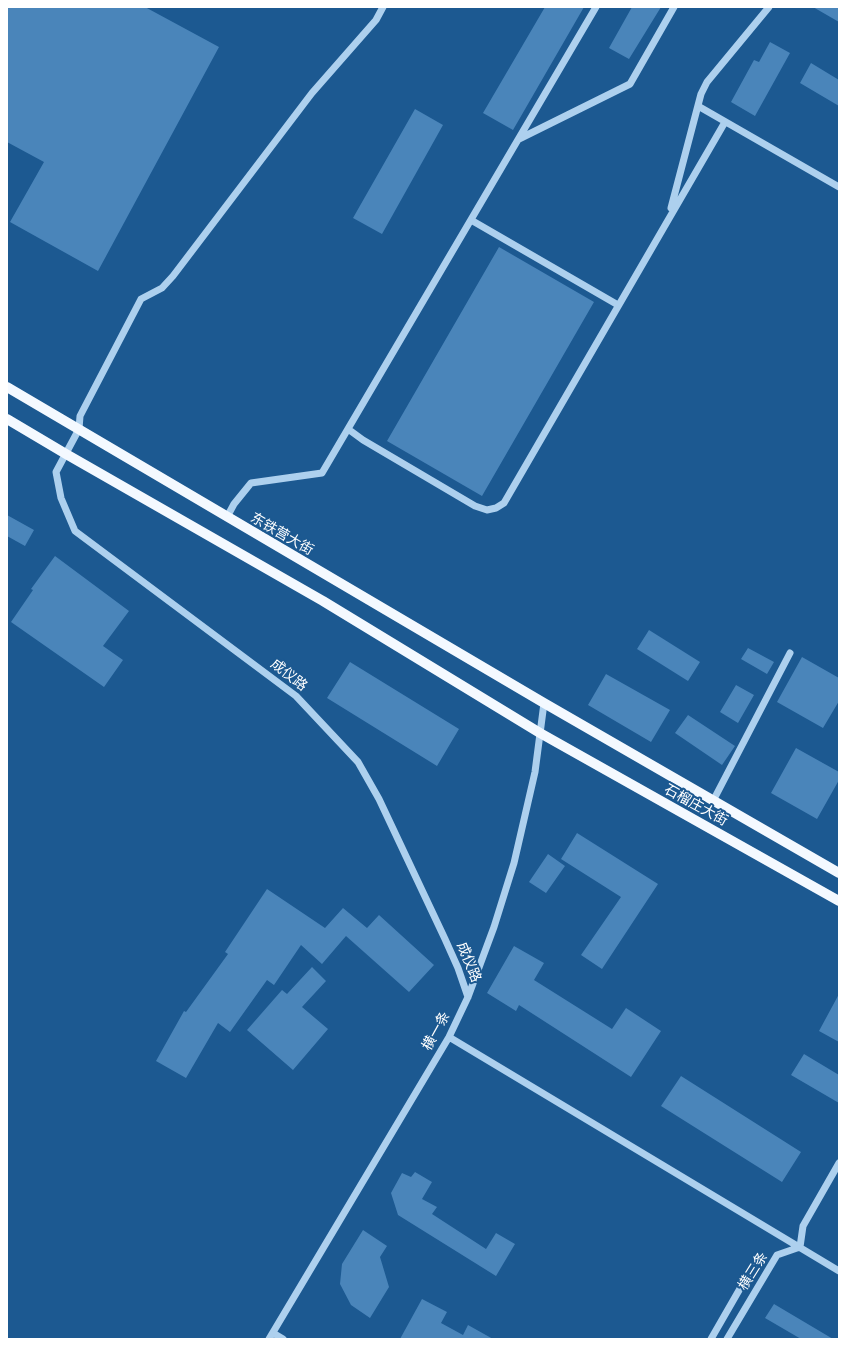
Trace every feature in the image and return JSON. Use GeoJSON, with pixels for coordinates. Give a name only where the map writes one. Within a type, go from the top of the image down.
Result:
{"type":"FeatureCollection","features":[{"type":"Feature","properties":{"kind":"main road","name":"东铁营大街"},"geometry":{"type":"LineString","coordinates":[[7,387],[544,703]]}},
{"type":"Feature","properties":{"kind":"main road"},"geometry":{"type":"LineString","coordinates":[[7,418],[66,454],[323,600],[540,733]]}},
{"type":"Feature","properties":{"kind":"main road","name":"石榴庄大街"},"geometry":{"type":"LineString","coordinates":[[544,703],[713,802],[839,873]]}},
{"type":"Feature","properties":{"kind":"main road","name":"石榴庄大街"},"geometry":{"type":"LineString","coordinates":[[540,733],[839,901]]}},
{"type":"Feature","properties":{"kind":"street","name":"成仪路"},"geometry":{"type":"LineString","coordinates":[[383,7],[376,20],[312,93],[173,276],[162,288],[141,300],[80,416],[79,429],[56,472],[57,485],[66,515],[75,531],[296,696],[358,762],[379,798],[458,968],[468,997]]}},
{"type":"Feature","properties":{"kind":"street"},"geometry":{"type":"LineString","coordinates":[[226,517],[234,504],[251,483],[322,473],[596,7]]}},
{"type":"Feature","properties":{"kind":"street"},"geometry":{"type":"LineString","coordinates":[[519,139],[630,84],[674,7]]}},
{"type":"Feature","properties":{"kind":"street"},"geometry":{"type":"LineString","coordinates":[[668,218],[701,94],[707,82],[769,7]]}},
{"type":"Feature","properties":{"kind":"street"},"geometry":{"type":"LineString","coordinates":[[698,106],[839,187]]}},
{"type":"Feature","properties":{"kind":"street"},"geometry":{"type":"LineString","coordinates":[[348,429],[475,506],[487,510],[496,508],[504,503],[724,122]]}},
{"type":"Feature","properties":{"kind":"street"},"geometry":{"type":"LineString","coordinates":[[471,220],[618,305]]}},
{"type":"Feature","properties":{"kind":"street"},"geometry":{"type":"LineString","coordinates":[[713,802],[790,654]]}},
{"type":"Feature","properties":{"kind":"street","name":"横一条"},"geometry":{"type":"LineString","coordinates":[[271,1336],[449,1037],[468,997],[494,927],[514,863],[535,772],[544,703]]}},
{"type":"Feature","properties":{"kind":"street"},"geometry":{"type":"LineString","coordinates":[[449,1037],[839,1271]]}},
{"type":"Feature","properties":{"kind":"street"},"geometry":{"type":"LineString","coordinates":[[800,1247],[803,1226],[839,1163]]}},
{"type":"Feature","properties":{"kind":"street","name":"横三条"},"geometry":{"type":"LineString","coordinates":[[727,1339],[778,1255],[800,1247]]}},
{"type":"Feature","properties":{"kind":"street"},"geometry":{"type":"LineString","coordinates":[[710,1339],[753,1266]]}},
{"type":"Feature","properties":{"kind":"street"},"geometry":{"type":"LineString","coordinates":[[271,1336],[284,1339]]}},
{"type":"Feature","properties":{"kind":"building"},"geometry":{"type":"Polygon","coordinates":[[[7,7],[145,7],[219,47],[98,271],[10,222],[44,162],[7,142],[7,7]]]}},
{"type":"Feature","properties":{"kind":"building"},"geometry":{"type":"Polygon","coordinates":[[[545,7],[584,7],[513,130],[483,113],[545,7]]]}},
{"type":"Feature","properties":{"kind":"building"},"geometry":{"type":"Polygon","coordinates":[[[632,7],[661,7],[629,59],[609,48],[632,7]]]}},
{"type":"Feature","properties":{"kind":"building"},"geometry":{"type":"Polygon","coordinates":[[[813,7],[839,7],[839,22],[813,7]]]}},
{"type":"Feature","properties":{"kind":"building"},"geometry":{"type":"Polygon","coordinates":[[[770,42],[790,53],[755,116],[731,102],[754,60],[759,62],[770,42]]]}},
{"type":"Feature","properties":{"kind":"building"},"geometry":{"type":"Polygon","coordinates":[[[811,63],[839,80],[839,106],[800,83],[811,63]]]}},
{"type":"Feature","properties":{"kind":"building"},"geometry":{"type":"Polygon","coordinates":[[[415,109],[443,125],[382,234],[353,218],[415,109]]]}},
{"type":"Feature","properties":{"kind":"building"},"geometry":{"type":"Polygon","coordinates":[[[499,247],[594,302],[482,496],[387,441],[499,247]]]}},
{"type":"Feature","properties":{"kind":"building"},"geometry":{"type":"Polygon","coordinates":[[[7,515],[34,530],[25,546],[7,536],[7,515]]]}},
{"type":"Feature","properties":{"kind":"building"},"geometry":{"type":"Polygon","coordinates":[[[55,556],[129,611],[103,646],[123,660],[104,687],[11,622],[33,590],[31,589],[55,556]]]}},
{"type":"Feature","properties":{"kind":"building"},"geometry":{"type":"Polygon","coordinates":[[[649,630],[700,662],[688,681],[637,649],[649,630]]]}},
{"type":"Feature","properties":{"kind":"building"},"geometry":{"type":"Polygon","coordinates":[[[748,648],[774,662],[767,674],[741,659],[748,648]]]}},
{"type":"Feature","properties":{"kind":"building"},"geometry":{"type":"Polygon","coordinates":[[[802,657],[839,678],[839,701],[823,728],[777,702],[802,657]]]}},
{"type":"Feature","properties":{"kind":"building"},"geometry":{"type":"Polygon","coordinates":[[[350,662],[459,729],[437,766],[327,698],[350,662]]]}},
{"type":"Feature","properties":{"kind":"building"},"geometry":{"type":"Polygon","coordinates":[[[606,674],[670,710],[651,742],[588,705],[606,674]]]}},
{"type":"Feature","properties":{"kind":"building"},"geometry":{"type":"Polygon","coordinates":[[[736,685],[754,695],[738,723],[720,712],[736,685]]]}},
{"type":"Feature","properties":{"kind":"building"},"geometry":{"type":"Polygon","coordinates":[[[688,715],[735,746],[722,765],[675,733],[688,715]]]}},
{"type":"Feature","properties":{"kind":"building"},"geometry":{"type":"Polygon","coordinates":[[[796,748],[839,772],[839,780],[817,819],[771,793],[796,748]]]}},
{"type":"Feature","properties":{"kind":"building"},"geometry":{"type":"Polygon","coordinates":[[[577,833],[658,884],[602,969],[581,955],[621,897],[561,859],[577,833]]]}},
{"type":"Feature","properties":{"kind":"building"},"geometry":{"type":"Polygon","coordinates":[[[548,854],[565,866],[546,893],[529,882],[548,854]]]}},
{"type":"Feature","properties":{"kind":"building"},"geometry":{"type":"Polygon","coordinates":[[[267,889],[325,928],[343,908],[367,928],[379,915],[434,965],[409,992],[346,936],[322,964],[301,945],[274,985],[267,980],[230,1032],[218,1023],[186,1078],[156,1061],[184,1011],[186,1012],[228,954],[225,952],[267,889]]]}},
{"type":"Feature","properties":{"kind":"building"},"geometry":{"type":"Polygon","coordinates":[[[514,946],[544,963],[534,980],[612,1029],[626,1008],[661,1031],[631,1077],[519,1005],[516,1011],[487,993],[514,946]]]}},
{"type":"Feature","properties":{"kind":"building"},"geometry":{"type":"Polygon","coordinates":[[[312,967],[326,981],[302,1007],[328,1029],[293,1070],[247,1030],[282,990],[287,994],[312,967]]]}},
{"type":"Feature","properties":{"kind":"building"},"geometry":{"type":"Polygon","coordinates":[[[839,994],[839,1042],[819,1031],[839,994]]]}},
{"type":"Feature","properties":{"kind":"building"},"geometry":{"type":"Polygon","coordinates":[[[804,1054],[839,1075],[839,1103],[791,1075],[804,1054]]]}},
{"type":"Feature","properties":{"kind":"building"},"geometry":{"type":"Polygon","coordinates":[[[681,1076],[801,1152],[782,1182],[661,1106],[681,1076]]]}},
{"type":"Feature","properties":{"kind":"building"},"geometry":{"type":"Polygon","coordinates":[[[415,1172],[432,1182],[422,1199],[437,1207],[432,1214],[486,1249],[496,1233],[515,1244],[496,1276],[398,1215],[391,1193],[402,1173],[411,1177],[415,1172]]]}},
{"type":"Feature","properties":{"kind":"building"},"geometry":{"type":"Polygon","coordinates":[[[363,1230],[387,1246],[380,1257],[389,1287],[370,1318],[351,1305],[340,1284],[342,1264],[363,1230]]]}},
{"type":"Feature","properties":{"kind":"building"},"geometry":{"type":"Polygon","coordinates":[[[422,1299],[447,1312],[441,1323],[463,1335],[468,1325],[493,1339],[400,1339],[422,1299]]]}},
{"type":"Feature","properties":{"kind":"building"},"geometry":{"type":"Polygon","coordinates":[[[774,1304],[833,1339],[801,1339],[765,1318],[774,1304]]]}}]}
